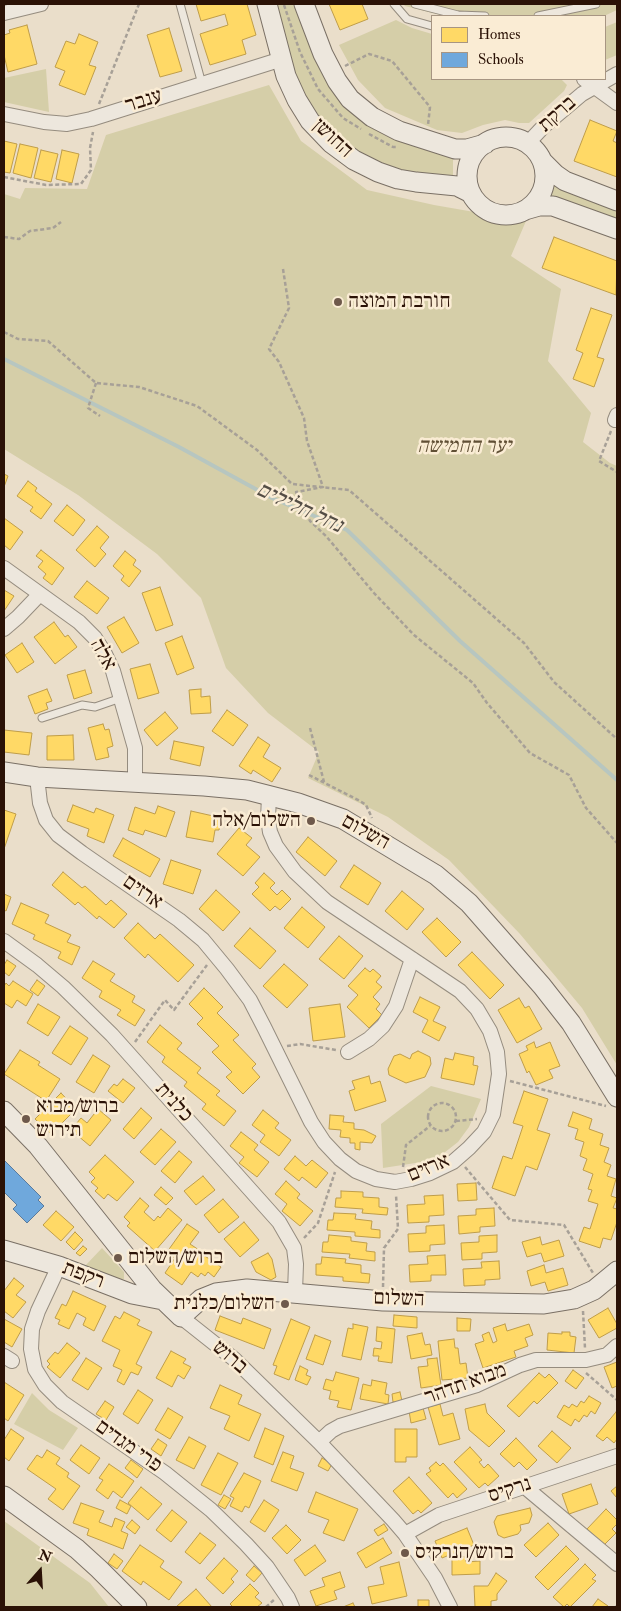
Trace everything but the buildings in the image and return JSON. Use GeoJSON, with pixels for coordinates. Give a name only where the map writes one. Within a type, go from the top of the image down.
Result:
{"type":"FeatureCollection","features":[{"type":"Feature","properties":{"kind":"street"},"geometry":{"type":"LineString","coordinates":[[4,13],[41,4]]}},
{"type":"Feature","properties":{"kind":"street","name":"החושן"},"geometry":{"type":"LineString","coordinates":[[267,4],[286,76],[297,100],[310,121],[331,144],[354,160],[378,172],[398,179],[457,186],[471,193]]}},
{"type":"Feature","properties":{"kind":"street","name":"החושן"},"geometry":{"type":"LineString","coordinates":[[304,4],[337,81],[350,99],[372,117],[398,131],[455,149],[467,149],[485,144]]}},
{"type":"Feature","properties":{"kind":"street","name":"ענבר"},"geometry":{"type":"LineString","coordinates":[[4,114],[44,122],[68,124],[282,59]]}},
{"type":"Feature","properties":{"kind":"street"},"geometry":{"type":"LineString","coordinates":[[589,83],[617,103]]}},
{"type":"Feature","properties":{"kind":"street","name":"ברקת"},"geometry":{"type":"LineString","coordinates":[[527,144],[582,94],[589,83]]}},
{"type":"Feature","properties":{"kind":"street"},"geometry":{"type":"LineString","coordinates":[[617,201],[565,181],[542,161],[536,151],[517,139],[495,139],[485,144],[476,151],[469,166],[468,183],[471,193],[478,204],[489,211],[501,215],[513,215],[539,206],[553,206],[617,229]]}},
{"type":"Feature","properties":{"kind":"street"},"geometry":{"type":"LineString","coordinates":[[525,210],[534,204],[541,194],[545,178],[542,161]]}},
{"type":"Feature","properties":{"kind":"street","name":"אלה"},"geometry":{"type":"LineString","coordinates":[[4,568],[79,622],[95,638],[104,652],[113,671],[135,748],[135,783]]}},
{"type":"Feature","properties":{"kind":"street"},"geometry":{"type":"LineString","coordinates":[[4,629],[40,594]]}},
{"type":"Feature","properties":{"kind":"street","name":"השלום"},"geometry":{"type":"LineString","coordinates":[[4,772],[37,777],[247,790],[298,803],[343,820],[436,875],[469,903],[519,959],[565,1016],[596,1060],[613,1102]]}},
{"type":"Feature","properties":{"kind":"street","name":"ארזים"},"geometry":{"type":"LineString","coordinates":[[37,777],[40,803],[46,820],[58,834],[82,853],[180,920],[203,940],[215,954],[250,1000],[311,1122],[324,1142],[340,1159],[356,1171],[376,1179],[398,1181],[430,1173],[458,1158],[470,1148],[484,1132],[493,1114],[498,1078],[496,1052],[490,1030],[477,1009],[460,991],[327,902],[294,872],[276,846],[270,832],[268,819],[269,796]]}},
{"type":"Feature","properties":{"kind":"street","name":"כלנית"},"geometry":{"type":"LineString","coordinates":[[4,941],[37,965],[63,988],[128,1052],[279,1222],[294,1248],[296,1264],[295,1292]]}},
{"type":"Feature","properties":{"kind":"street"},"geometry":{"type":"LineString","coordinates":[[348,1052],[369,1039],[383,1026],[396,1006],[412,959]]}},
{"type":"Feature","properties":{"kind":"street","name":"ברוש"},"geometry":{"type":"LineString","coordinates":[[4,1111],[38,1146],[152,1289],[181,1317],[234,1359],[319,1442],[405,1534],[435,1578],[450,1607]]}},
{"type":"Feature","properties":{"kind":"street","name":"רקפת"},"geometry":{"type":"LineString","coordinates":[[4,1250],[59,1266],[132,1294],[163,1300]]}},
{"type":"Feature","properties":{"kind":"street","name":"פרי מגדים"},"geometry":{"type":"LineString","coordinates":[[59,1266],[38,1311],[32,1329],[31,1349],[35,1369],[45,1385],[62,1402],[165,1473],[211,1510],[246,1544],[267,1568],[292,1607]]}},
{"type":"Feature","properties":{"kind":"street","name":"השלום"},"geometry":{"type":"LineString","coordinates":[[181,1317],[201,1299],[216,1293],[247,1289],[383,1301],[544,1304],[582,1296],[600,1286],[617,1271]]}},
{"type":"Feature","properties":{"kind":"street","name":"מבוא תדהר"},"geometry":{"type":"LineString","coordinates":[[319,1442],[340,1426],[476,1385],[520,1365],[536,1360],[586,1360],[607,1355],[617,1346]]}},
{"type":"Feature","properties":{"kind":"street","name":"נרקיס"},"geometry":{"type":"LineString","coordinates":[[405,1534],[439,1515],[617,1456]]}},
{"type":"Feature","properties":{"kind":"street"},"geometry":{"type":"LineString","coordinates":[[524,1487],[617,1564]]}},
{"type":"Feature","properties":{"kind":"street"},"geometry":{"type":"LineString","coordinates":[[4,1496],[77,1550],[137,1607]]}},
{"type":"Feature","properties":{"kind":"lane"},"geometry":{"type":"LineString","coordinates":[[180,4],[202,84]]}},
{"type":"Feature","properties":{"kind":"lane"},"geometry":{"type":"LineString","coordinates":[[394,4],[407,19],[431,26]]}},
{"type":"Feature","properties":{"kind":"lane"},"geometry":{"type":"LineString","coordinates":[[415,4],[458,15]]}},
{"type":"Feature","properties":{"kind":"lane"},"geometry":{"type":"LineString","coordinates":[[543,15],[596,4]]}},
{"type":"Feature","properties":{"kind":"lane"},"geometry":{"type":"LineString","coordinates":[[42,718],[82,705],[95,706],[121,698]]}},
{"type":"Feature","properties":{"kind":"path"},"geometry":{"type":"LineString","coordinates":[[4,177],[46,185],[80,184],[91,170],[90,148],[101,98],[139,4]]}},
{"type":"Feature","properties":{"kind":"path"},"geometry":{"type":"LineString","coordinates":[[282,59],[320,45]]}},
{"type":"Feature","properties":{"kind":"path"},"geometry":{"type":"LineString","coordinates":[[332,72],[369,54],[392,61],[430,107],[427,141]]}},
{"type":"Feature","properties":{"kind":"path"},"geometry":{"type":"LineString","coordinates":[[4,237],[19,239],[30,231],[53,228],[61,222]]}},
{"type":"Feature","properties":{"kind":"path"},"geometry":{"type":"LineString","coordinates":[[283,269],[289,308],[268,349],[280,362],[304,418],[307,441],[323,487]]}},
{"type":"Feature","properties":{"kind":"path"},"geometry":{"type":"LineString","coordinates":[[4,332],[18,339],[48,342],[96,383],[138,387],[197,406],[257,450],[292,484],[349,490],[524,643],[554,682],[617,739]]}},
{"type":"Feature","properties":{"kind":"path"},"geometry":{"type":"LineString","coordinates":[[96,383],[88,408],[100,416]]}},
{"type":"Feature","properties":{"kind":"path"},"geometry":{"type":"LineString","coordinates":[[616,417],[599,461],[617,472]]}},
{"type":"Feature","properties":{"kind":"path"},"geometry":{"type":"LineString","coordinates":[[323,487],[296,492],[310,521],[326,536],[374,593],[414,635],[473,683],[487,703],[530,753],[568,775],[586,808],[617,843]]}},
{"type":"Feature","properties":{"kind":"path"},"geometry":{"type":"LineString","coordinates":[[310,728],[324,782]]}},
{"type":"Feature","properties":{"kind":"path"},"geometry":{"type":"LineString","coordinates":[[309,775],[346,792],[366,805],[372,820],[368,834]]}},
{"type":"Feature","properties":{"kind":"path"},"geometry":{"type":"LineString","coordinates":[[128,1052],[165,1000],[174,1010],[215,954]]}},
{"type":"Feature","properties":{"kind":"path"},"geometry":{"type":"LineString","coordinates":[[274,1047],[300,1044],[348,1052]]}},
{"type":"Feature","properties":{"kind":"path"},"geometry":{"type":"LineString","coordinates":[[498,1078],[613,1102]]}},
{"type":"Feature","properties":{"kind":"path"},"geometry":{"type":"LineString","coordinates":[[435,1104],[448,1104],[452,1107],[456,1121],[452,1127],[443,1132],[434,1130],[428,1122],[428,1112],[435,1104]]}},
{"type":"Feature","properties":{"kind":"path"},"geometry":{"type":"LineString","coordinates":[[456,1121],[478,1119],[493,1114]]}},
{"type":"Feature","properties":{"kind":"path"},"geometry":{"type":"LineString","coordinates":[[383,1301],[384,1248],[398,1229],[398,1181],[406,1145],[430,1126]]}},
{"type":"Feature","properties":{"kind":"path"},"geometry":{"type":"LineString","coordinates":[[458,1158],[510,1220],[564,1225],[600,1286]]}},
{"type":"Feature","properties":{"kind":"path"},"geometry":{"type":"LineString","coordinates":[[294,1248],[318,1222],[340,1159]]}},
{"type":"Feature","properties":{"kind":"path"},"geometry":{"type":"LineString","coordinates":[[582,1296],[586,1360]]}},
{"type":"Feature","properties":{"kind":"path"},"geometry":{"type":"LineString","coordinates":[[572,1360],[617,1400]]}},
{"type":"Feature","properties":{"kind":"green space"},"geometry":{"type":"Polygon","coordinates":[[[276,4],[293,4],[329,87],[343,106],[366,125],[395,140],[453,158],[453,175],[441,176],[400,171],[382,165],[359,153],[337,137],[317,115],[304,96],[295,73],[276,4]]]}},
{"type":"Feature","properties":{"kind":"green space"},"geometry":{"type":"Polygon","coordinates":[[[403,4],[617,4],[617,10],[606,15],[440,15],[403,4]]]}},
{"type":"Feature","properties":{"kind":"green space"},"geometry":{"type":"Polygon","coordinates":[[[396,20],[412,28],[431,34],[431,80],[562,80],[567,85],[564,91],[529,123],[505,120],[483,125],[462,133],[437,130],[385,108],[358,80],[339,45],[396,20]]]}},
{"type":"Feature","properties":{"kind":"green space"},"geometry":{"type":"Polygon","coordinates":[[[617,22],[617,55],[606,60],[606,27],[617,22]]]}},
{"type":"Feature","properties":{"kind":"green space"},"geometry":{"type":"Polygon","coordinates":[[[46,69],[49,112],[4,102],[4,78],[46,69]]]}},
{"type":"Feature","properties":{"kind":"green space","name":"יער החמישה"},"geometry":{"type":"Polygon","coordinates":[[[269,85],[301,141],[367,190],[434,205],[526,221],[511,256],[561,289],[548,361],[591,413],[583,442],[610,463],[617,466],[617,1065],[582,1008],[520,934],[449,860],[388,817],[308,778],[319,752],[268,713],[226,668],[201,598],[157,554],[78,495],[4,449],[4,194],[20,199],[25,188],[87,189],[106,135],[269,85]]]}},
{"type":"Feature","properties":{"kind":"green space"},"geometry":{"type":"Polygon","coordinates":[[[550,180],[617,209],[617,221],[544,198],[550,180]]]}},
{"type":"Feature","properties":{"kind":"green space"},"geometry":{"type":"Polygon","coordinates":[[[431,1086],[481,1099],[469,1127],[458,1142],[440,1156],[422,1162],[383,1168],[381,1124],[431,1086]]]}},
{"type":"Feature","properties":{"kind":"green space"},"geometry":{"type":"Polygon","coordinates":[[[102,1248],[124,1272],[124,1279],[118,1279],[85,1266],[102,1248]]]}},
{"type":"Feature","properties":{"kind":"green space"},"geometry":{"type":"Polygon","coordinates":[[[32,1393],[49,1410],[78,1428],[63,1450],[14,1424],[32,1393]]]}},
{"type":"Feature","properties":{"kind":"green space"},"geometry":{"type":"Polygon","coordinates":[[[4,1521],[90,1583],[109,1607],[4,1607],[4,1521]]]}},
{"type":"Feature","properties":{"kind":"waterway","name":"נחל חלילים"},"geometry":{"type":"LineString","coordinates":[[4,359],[179,447],[272,498],[347,530],[460,641],[617,780]]}},
{"type":"Feature","properties":{"kind":"place","name":"חורבת המוצה"},"geometry":{"type":"Point","coordinates":[338,302]}},
{"type":"Feature","properties":{"kind":"place","name":"השלום/אלה"},"geometry":{"type":"Point","coordinates":[311,821]}},
{"type":"Feature","properties":{"kind":"place","name":"ברוש/מבוא תירוש"},"geometry":{"type":"Point","coordinates":[26,1119]}},
{"type":"Feature","properties":{"kind":"place","name":"ברוש/השלום"},"geometry":{"type":"Point","coordinates":[118,1258]}},
{"type":"Feature","properties":{"kind":"place","name":"השלום/כלנית"},"geometry":{"type":"Point","coordinates":[285,1304]}},
{"type":"Feature","properties":{"kind":"place","name":"ברוש/הנרקיס"},"geometry":{"type":"Point","coordinates":[405,1553]}}]}
